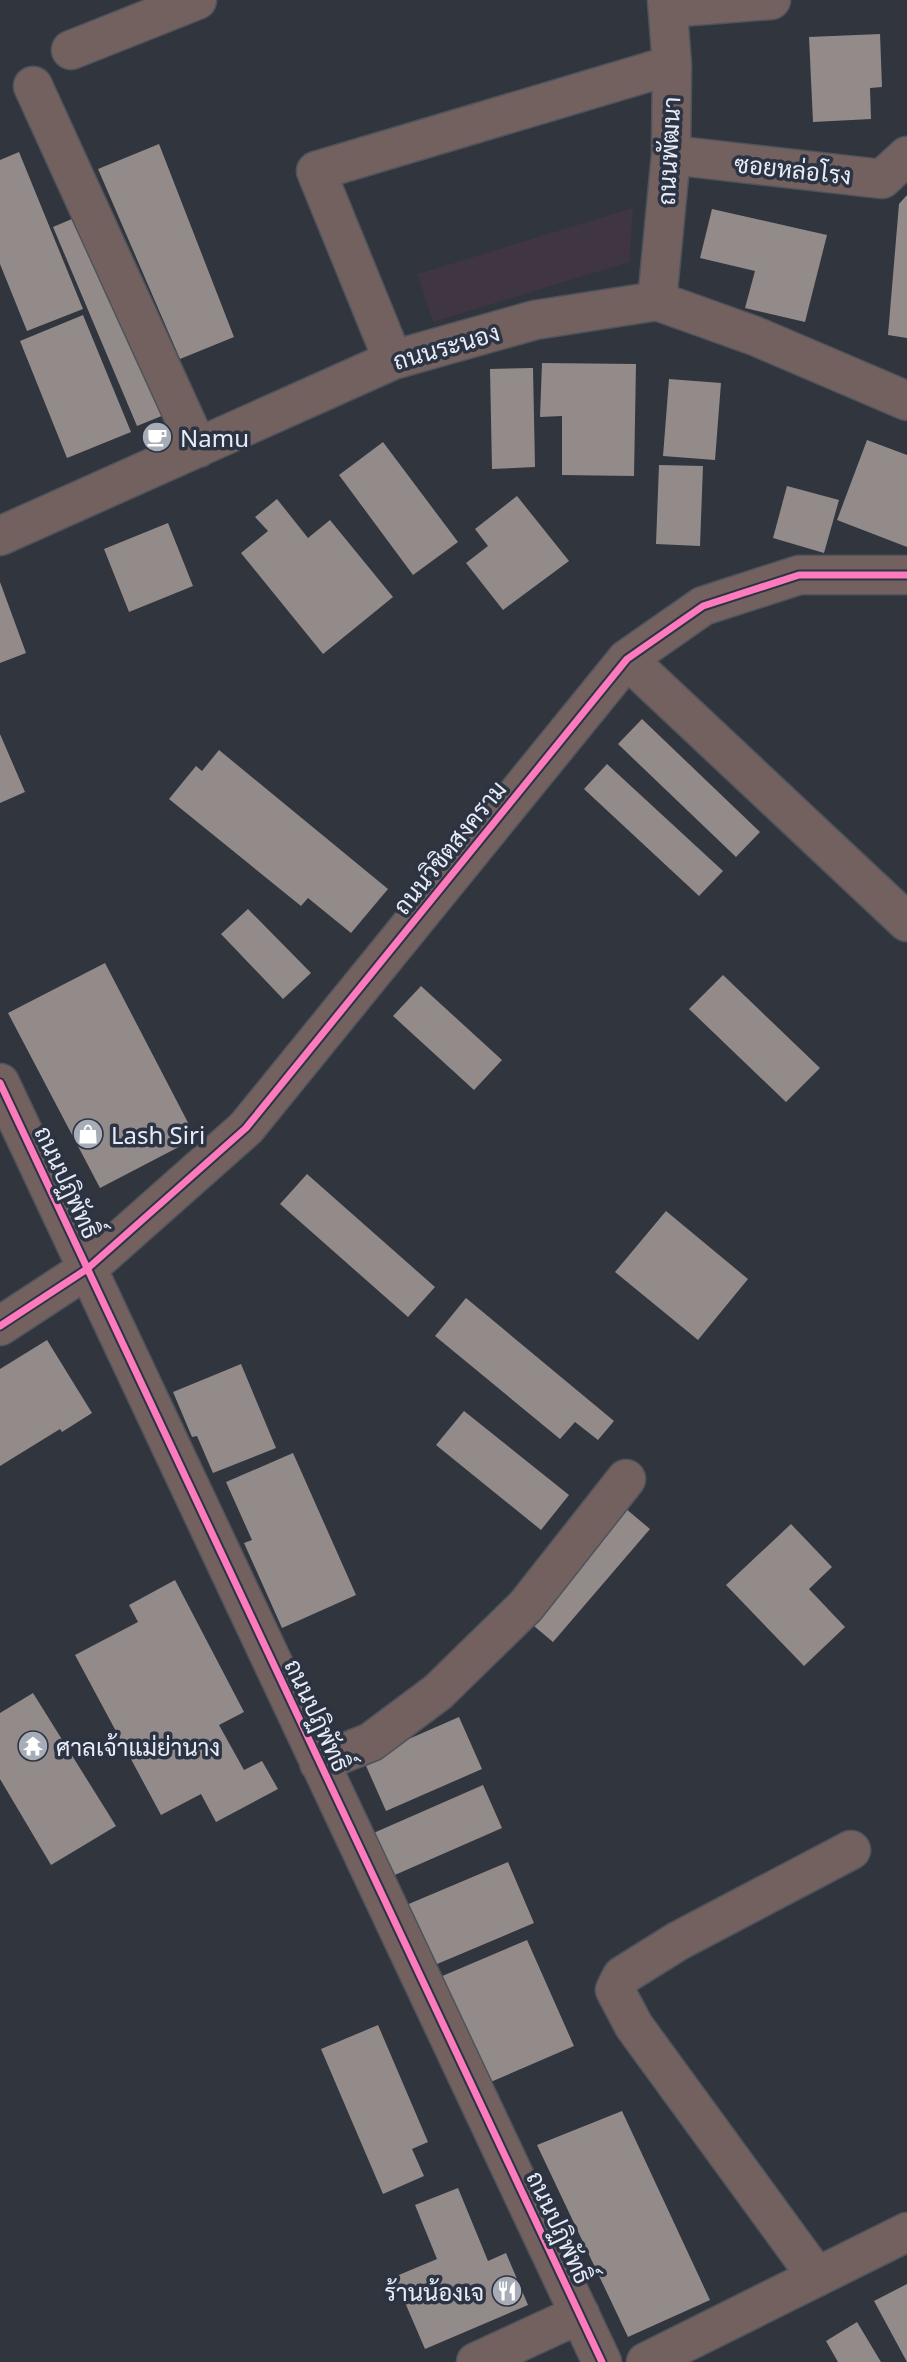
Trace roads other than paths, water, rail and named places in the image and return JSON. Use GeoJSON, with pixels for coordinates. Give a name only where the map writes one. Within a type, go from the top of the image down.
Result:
{"type":"FeatureCollection","features":[{"type":"Feature","properties":{"kind":"street"},"geometry":{"type":"LineString","coordinates":[[71,50],[197,0]]}},
{"type":"Feature","properties":{"kind":"street"},"geometry":{"type":"LineString","coordinates":[[667,4],[771,0]]}},
{"type":"Feature","properties":{"kind":"street","name":"ถนนพัฒนา"},"geometry":{"type":"LineString","coordinates":[[657,301],[671,155],[672,65],[667,4]]}},
{"type":"Feature","properties":{"kind":"street"},"geometry":{"type":"LineString","coordinates":[[393,360],[316,171],[672,65]]}},
{"type":"Feature","properties":{"kind":"street"},"geometry":{"type":"LineString","coordinates":[[33,86],[198,448]]}},
{"type":"Feature","properties":{"kind":"street","name":"ซอยหล่อโรง"},"geometry":{"type":"LineString","coordinates":[[671,155],[882,179],[907,156]]}},
{"type":"Feature","properties":{"kind":"street","name":"ถนนระนอง"},"geometry":{"type":"LineString","coordinates":[[0,536],[393,360],[535,320],[657,301],[755,335],[907,401]]}},
{"type":"Feature","properties":{"kind":"street","name":"ถนนวิชิตสงคราม"},"geometry":{"type":"LineString","coordinates":[[0,1325],[87,1269],[246,1128],[626,659],[703,606],[799,575],[907,575]]}},
{"type":"Feature","properties":{"kind":"street"},"geometry":{"type":"LineString","coordinates":[[626,659],[907,922]]}},
{"type":"Feature","properties":{"kind":"street","name":"ถนนปฏิพัทธิ์"},"geometry":{"type":"LineString","coordinates":[[0,1083],[602,2362]]}},
{"type":"Feature","properties":{"kind":"street"},"geometry":{"type":"LineString","coordinates":[[319,1763],[372,1741],[438,1692],[526,1606],[626,1479]]}},
{"type":"Feature","properties":{"kind":"street"},"geometry":{"type":"LineString","coordinates":[[817,2277],[634,2026],[615,1990],[622,1976],[678,1941],[851,1850]]}},
{"type":"Feature","properties":{"kind":"street"},"geometry":{"type":"LineString","coordinates":[[646,2362],[907,2232]]}},
{"type":"Feature","properties":{"kind":"street"},"geometry":{"type":"LineString","coordinates":[[476,2362],[580,2314]]}},
{"type":"Feature","properties":{"kind":"place","name":"Namu"},"geometry":{"type":"Point","coordinates":[157,437]}},
{"type":"Feature","properties":{"kind":"place","name":"Lash Siri"},"geometry":{"type":"Point","coordinates":[88,1134]}},
{"type":"Feature","properties":{"kind":"place","name":"ศาลเจ้าแม่ย่านาง"},"geometry":{"type":"Point","coordinates":[33,1746]}},
{"type":"Feature","properties":{"kind":"place","name":"ร้านน้องเจ"},"geometry":{"type":"Point","coordinates":[507,2291]}}]}
